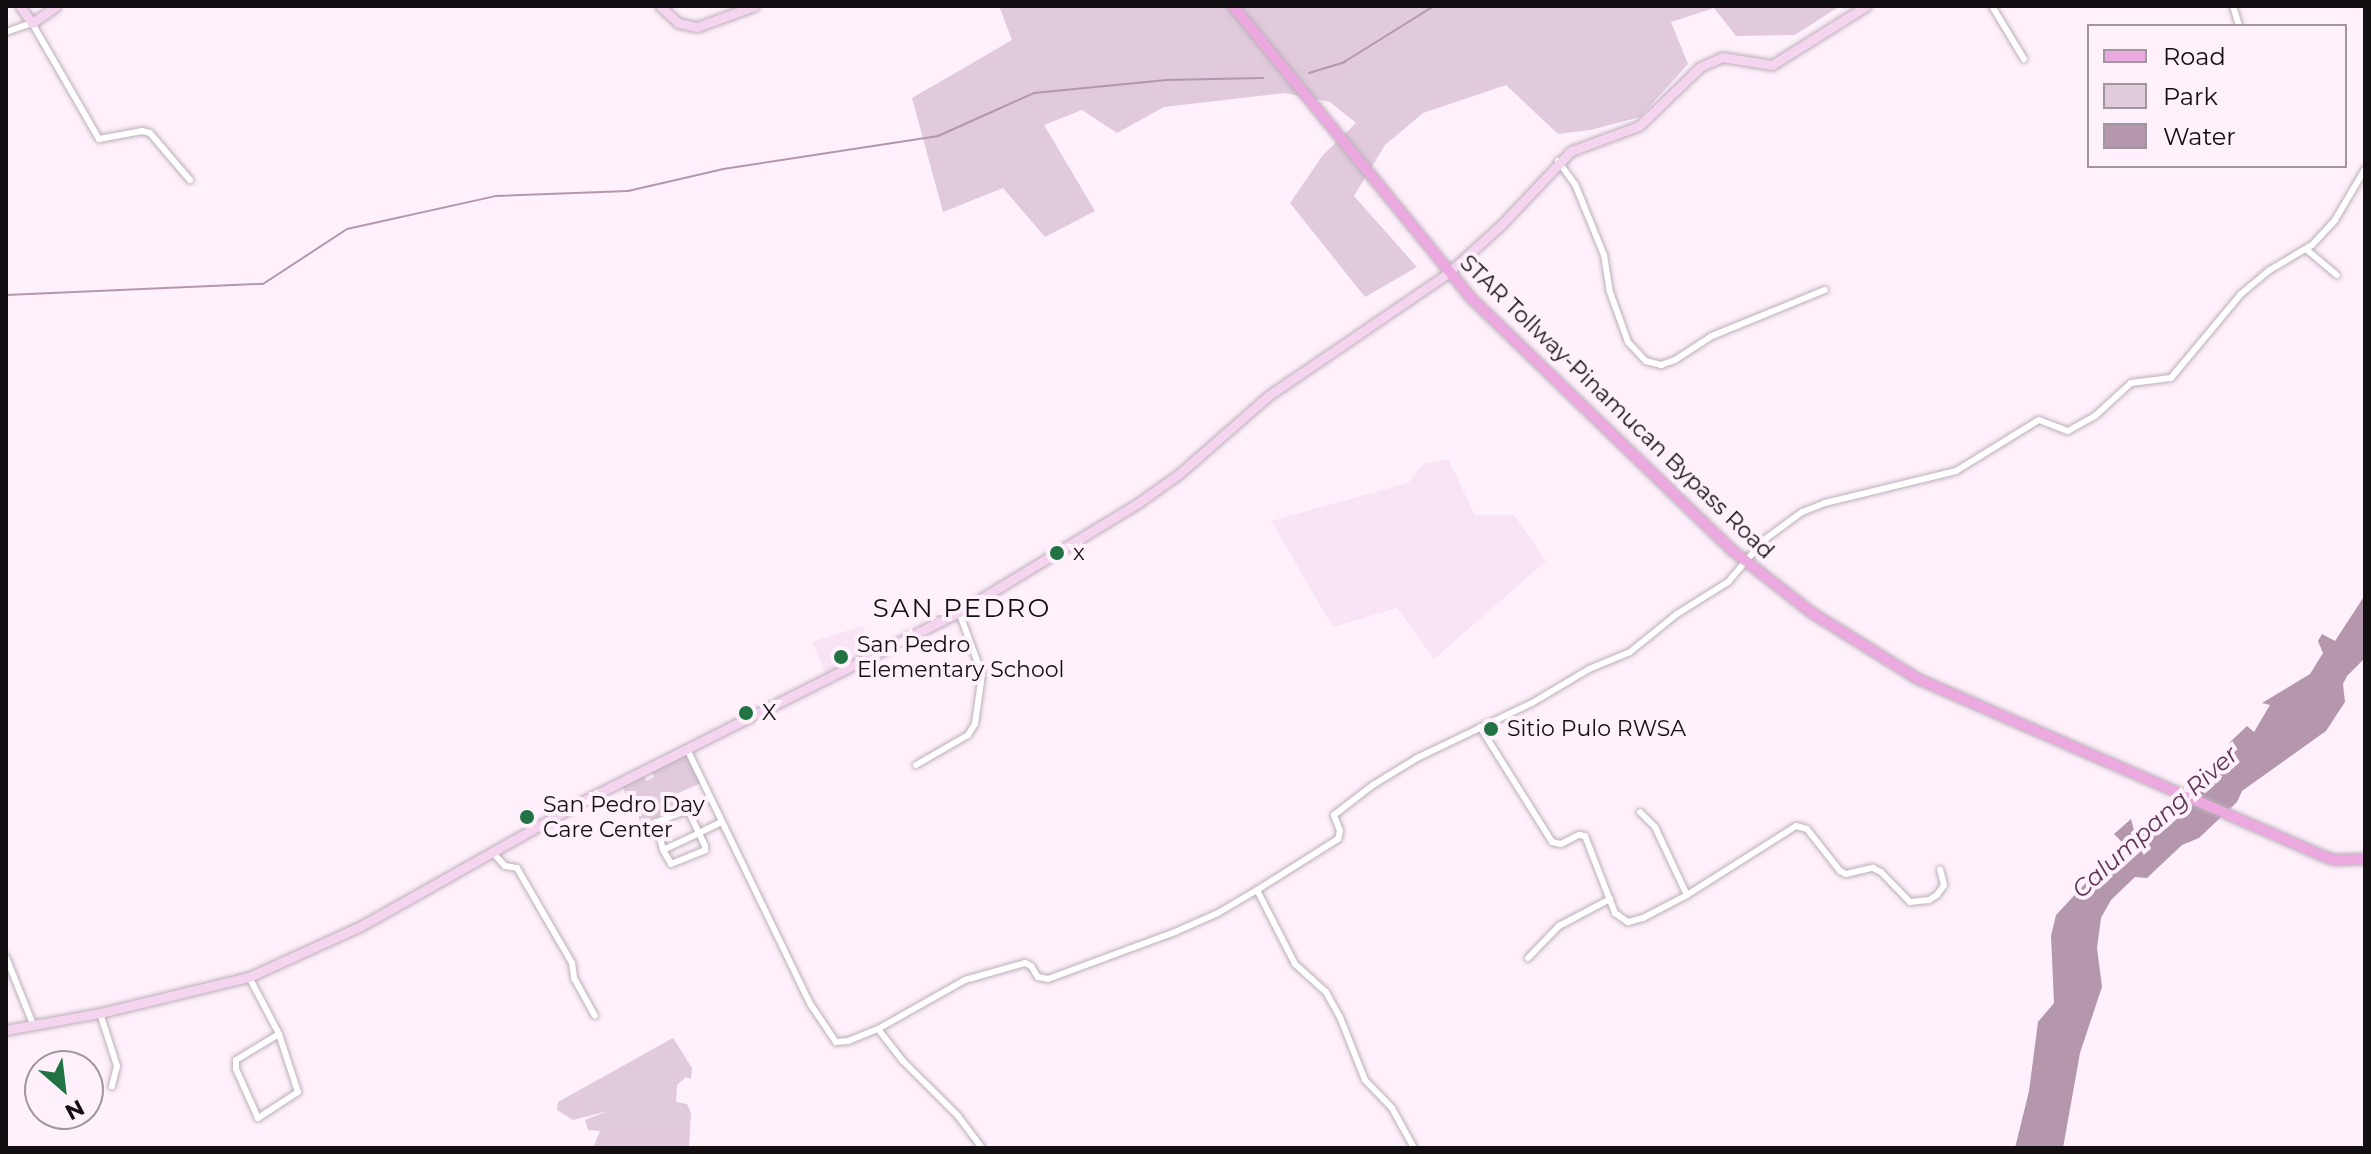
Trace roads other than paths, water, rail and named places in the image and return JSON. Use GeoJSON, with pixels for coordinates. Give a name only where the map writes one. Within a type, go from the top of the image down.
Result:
{"type":"FeatureCollection","features":[{"type":"Feature","properties":{"kind":"main road","name":"STAR Tollway-Pinamucan Bypass Road"},"geometry":{"type":"LineString","coordinates":[[1233,6],[1448,273],[1744,562],[1812,613],[1918,679],[2335,860],[2365,859]]}},
{"type":"Feature","properties":{"kind":"street"},"geometry":{"type":"LineString","coordinates":[[20,6],[99,139],[142,131],[150,133],[190,180]]}},
{"type":"Feature","properties":{"kind":"street"},"geometry":{"type":"LineString","coordinates":[[6,32],[32,23],[56,6]]}},
{"type":"Feature","properties":{"kind":"street"},"geometry":{"type":"LineString","coordinates":[[660,6],[678,23],[697,27],[716,23],[754,6]]}},
{"type":"Feature","properties":{"kind":"street"},"geometry":{"type":"LineString","coordinates":[[6,1030],[100,1013],[249,977],[361,926],[581,802],[959,612],[1148,496],[1268,396],[1448,273],[1501,225],[1558,161],[1578,146],[1639,126],[1700,67],[1722,57],[1772,65],[1823,36],[1866,6]]}},
{"type":"Feature","properties":{"kind":"street"},"geometry":{"type":"LineString","coordinates":[[1992,6],[2024,59]]}},
{"type":"Feature","properties":{"kind":"street"},"geometry":{"type":"LineString","coordinates":[[1558,161],[1575,184],[1604,255],[1610,292],[1628,342],[1646,361],[1661,365],[1675,360],[1712,336],[1825,290]]}},
{"type":"Feature","properties":{"kind":"street"},"geometry":{"type":"LineString","coordinates":[[687,749],[828,1034],[836,1042],[848,1041],[878,1029],[965,980],[1025,963],[1038,977],[1048,979],[1175,932],[1218,913],[1257,890],[1338,839],[1336,813],[1417,758],[1532,703],[1589,669],[1630,652],[1677,614],[1728,582],[1764,540],[1802,512],[1825,503],[1956,471],[2039,420],[2068,431],[2095,416],[2131,383],[2167,381],[2241,294],[2270,270],[2307,250],[2335,220],[2365,169]]}},
{"type":"Feature","properties":{"kind":"street"},"geometry":{"type":"LineString","coordinates":[[2307,250],[2337,275]]}},
{"type":"Feature","properties":{"kind":"street"},"geometry":{"type":"LineString","coordinates":[[916,765],[968,735],[975,724],[982,674],[959,612]]}},
{"type":"Feature","properties":{"kind":"street"},"geometry":{"type":"LineString","coordinates":[[1480,727],[1552,842],[1561,844],[1579,835],[1585,836],[1615,913],[1628,922],[1660,911],[1796,826],[1807,829],[1840,871],[1846,874],[1873,868],[1881,872],[1910,902],[1929,900],[1937,895],[1944,885],[1940,869]]}},
{"type":"Feature","properties":{"kind":"street"},"geometry":{"type":"LineString","coordinates":[[684,808],[705,850],[671,864],[663,850],[656,822],[684,808]]}},
{"type":"Feature","properties":{"kind":"street"},"geometry":{"type":"LineString","coordinates":[[1640,812],[1655,827],[1687,895]]}},
{"type":"Feature","properties":{"kind":"street"},"geometry":{"type":"LineString","coordinates":[[663,850],[722,822]]}},
{"type":"Feature","properties":{"kind":"street"},"geometry":{"type":"LineString","coordinates":[[492,852],[505,866],[517,868],[572,963],[574,978],[595,1016]]}},
{"type":"Feature","properties":{"kind":"street"},"geometry":{"type":"LineString","coordinates":[[1257,890],[1295,964],[1326,992],[1340,1017],[1365,1080],[1392,1108],[1414,1148]]}},
{"type":"Feature","properties":{"kind":"street"},"geometry":{"type":"LineString","coordinates":[[1528,958],[1559,926],[1610,899]]}},
{"type":"Feature","properties":{"kind":"street"},"geometry":{"type":"LineString","coordinates":[[6,957],[33,1024]]}},
{"type":"Feature","properties":{"kind":"street"},"geometry":{"type":"LineString","coordinates":[[249,977],[279,1034],[298,1092],[258,1118],[236,1069],[236,1060],[240,1054],[279,1034]]}},
{"type":"Feature","properties":{"kind":"street"},"geometry":{"type":"LineString","coordinates":[[100,1013],[117,1066],[112,1086]]}},
{"type":"Feature","properties":{"kind":"street"},"geometry":{"type":"LineString","coordinates":[[878,1029],[903,1061],[958,1116],[982,1148]]}},
{"type":"Feature","properties":{"kind":"water"},"geometry":{"type":"Polygon","coordinates":[[[2365,595],[2365,658],[2347,676],[2343,684],[2345,702],[2326,731],[2242,791],[2237,802],[2199,838],[2182,845],[2147,878],[2135,877],[2111,900],[2101,918],[2097,948],[2102,987],[2080,1053],[2063,1148],[2015,1148],[2029,1091],[2038,1022],[2054,1003],[2051,936],[2056,915],[2110,857],[2121,841],[2114,834],[2131,819],[2134,830],[2155,829],[2181,813],[2216,771],[2230,742],[2247,726],[2254,732],[2270,705],[2262,703],[2310,674],[2323,653],[2318,641],[2322,634],[2335,641],[2365,595]]]}},
{"type":"Feature","properties":{"kind":"waterway"},"geometry":{"type":"LineString","coordinates":[[1309,73],[1344,62],[1434,6]]}},
{"type":"Feature","properties":{"kind":"waterway"},"geometry":{"type":"LineString","coordinates":[[6,295],[263,284],[347,229],[496,196],[628,191],[723,169],[938,136],[1034,93],[1166,80],[1263,78]]}},
{"type":"Feature","properties":{"kind":"place","name":"x"},"geometry":{"type":"Point","coordinates":[1057,553]}},
{"type":"Feature","properties":{"kind":"place","name":"San Pedro Elementary School"},"geometry":{"type":"Point","coordinates":[841,657]}},
{"type":"Feature","properties":{"kind":"place","name":"X"},"geometry":{"type":"Point","coordinates":[746,713]}},
{"type":"Feature","properties":{"kind":"place","name":"Sitio Pulo RWSA"},"geometry":{"type":"Point","coordinates":[1491,729]}},
{"type":"Feature","properties":{"kind":"place","name":"San Pedro Day Care Center"},"geometry":{"type":"Point","coordinates":[527,817]}},
{"type":"Feature","properties":{"kind":"district","name":"SAN PEDRO"},"geometry":{"type":"Point","coordinates":[962,609]}},
{"type":"Feature","properties":{"kind":"water label","name":"Calumpang River"},"geometry":{"type":"Point","coordinates":[2155,822]}}]}
